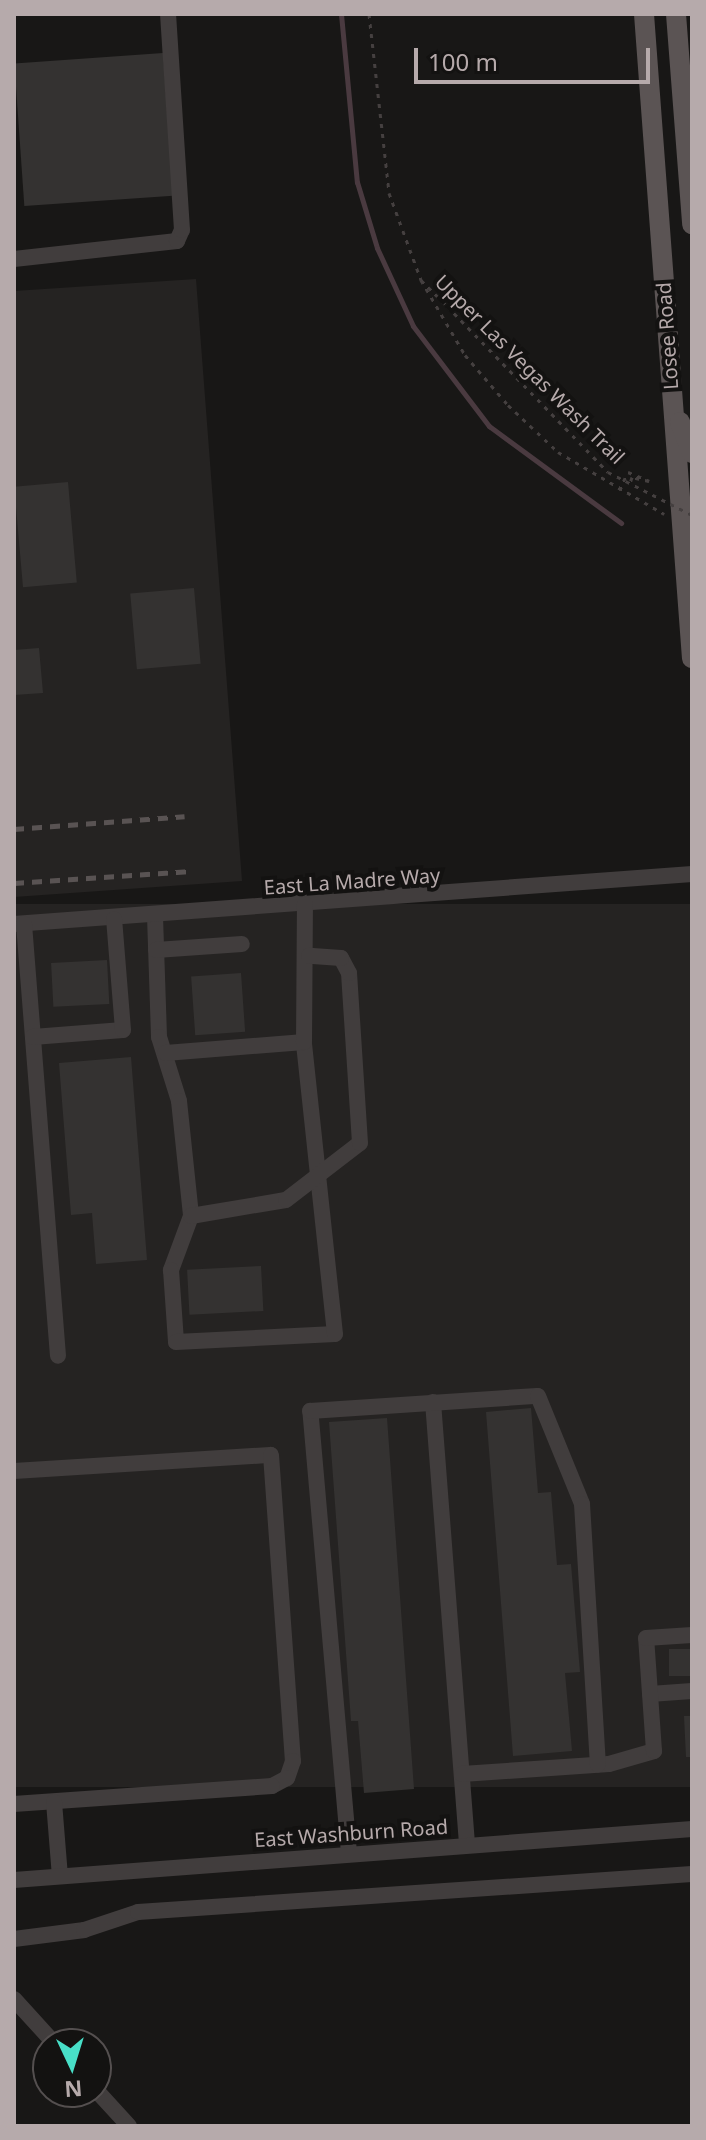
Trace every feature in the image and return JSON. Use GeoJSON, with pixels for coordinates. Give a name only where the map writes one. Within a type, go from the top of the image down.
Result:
{"type":"FeatureCollection","features":[{"type":"Feature","properties":{"kind":"main road","name":"Losee Road"},"geometry":{"type":"LineString","coordinates":[[644,14],[692,658]]}},
{"type":"Feature","properties":{"kind":"main road"},"geometry":{"type":"LineString","coordinates":[[676,14],[692,224]]}},
{"type":"Feature","properties":{"kind":"main road"},"geometry":{"type":"LineString","coordinates":[[672,404],[692,453]]}},
{"type":"Feature","properties":{"kind":"street"},"geometry":{"type":"LineString","coordinates":[[14,259],[177,241],[182,230],[168,14]]}},
{"type":"Feature","properties":{"kind":"street","name":"East La Madre Way"},"geometry":{"type":"LineString","coordinates":[[19,924],[692,874]]}},
{"type":"Feature","properties":{"kind":"street"},"geometry":{"type":"LineString","coordinates":[[155,916],[165,1053],[179,1101],[191,1216],[171,1270],[176,1342],[335,1334],[304,1042],[309,956],[305,904]]}},
{"type":"Feature","properties":{"kind":"street"},"geometry":{"type":"LineString","coordinates":[[33,1037],[123,1030],[114,919]]}},
{"type":"Feature","properties":{"kind":"street"},"geometry":{"type":"LineString","coordinates":[[19,924],[33,1037],[58,1356]]}},
{"type":"Feature","properties":{"kind":"street"},"geometry":{"type":"LineString","coordinates":[[156,950],[242,944]]}},
{"type":"Feature","properties":{"kind":"street"},"geometry":{"type":"LineString","coordinates":[[191,1216],[286,1200],[318,1181],[353,1154],[361,1125],[349,973],[341,958],[309,956]]}},
{"type":"Feature","properties":{"kind":"street"},"geometry":{"type":"LineString","coordinates":[[165,1053],[304,1042]]}},
{"type":"Feature","properties":{"kind":"street"},"geometry":{"type":"LineString","coordinates":[[349,1853],[310,1411],[538,1396],[582,1504],[598,1765]]}},
{"type":"Feature","properties":{"kind":"street"},"geometry":{"type":"LineString","coordinates":[[433,1402],[467,1845]]}},
{"type":"Feature","properties":{"kind":"street"},"geometry":{"type":"LineString","coordinates":[[14,1471],[271,1455],[293,1761],[287,1778],[272,1786],[14,1804]]}},
{"type":"Feature","properties":{"kind":"street"},"geometry":{"type":"LineString","coordinates":[[462,1774],[598,1765],[654,1751],[646,1638],[692,1635]]}},
{"type":"Feature","properties":{"kind":"street"},"geometry":{"type":"LineString","coordinates":[[650,1694],[692,1691]]}},
{"type":"Feature","properties":{"kind":"street"},"geometry":{"type":"LineString","coordinates":[[54,1802],[60,1876]]}},
{"type":"Feature","properties":{"kind":"street","name":"East Washburn Road"},"geometry":{"type":"LineString","coordinates":[[14,1880],[692,1829]]}},
{"type":"Feature","properties":{"kind":"street"},"geometry":{"type":"LineString","coordinates":[[14,1939],[84,1930],[138,1912],[692,1874]]}},
{"type":"Feature","properties":{"kind":"street"},"geometry":{"type":"LineString","coordinates":[[14,1999],[40,2028]]}},
{"type":"Feature","properties":{"kind":"street"},"geometry":{"type":"LineString","coordinates":[[112,2107],[129,2126]]}},
{"type":"Feature","properties":{"kind":"path","name":"Upper Las Vegas Wash Trail"},"geometry":{"type":"LineString","coordinates":[[369,14],[382,162],[421,280],[608,472],[692,515]]}},
{"type":"Feature","properties":{"kind":"path"},"geometry":{"type":"LineString","coordinates":[[421,280],[465,355],[508,405],[558,452],[664,514]]}},
{"type":"Feature","properties":{"kind":"path"},"geometry":{"type":"LineString","coordinates":[[619,490],[628,472],[649,481],[632,477],[630,483]]}},
{"type":"Feature","properties":{"kind":"shaded area"},"geometry":{"type":"Polygon","coordinates":[[[196,279],[242,881],[14,897],[14,291],[196,279]]]}},
{"type":"Feature","properties":{"kind":"shaded area"},"geometry":{"type":"Polygon","coordinates":[[[14,904],[692,904],[692,1787],[14,1787],[14,904]]]}},
{"type":"Feature","properties":{"kind":"building"},"geometry":{"type":"Polygon","coordinates":[[[163,53],[173,196],[24,206],[14,63],[163,53]]]}},
{"type":"Feature","properties":{"kind":"building"},"geometry":{"type":"Polygon","coordinates":[[[68,482],[77,583],[23,587],[14,487],[68,482]]]}},
{"type":"Feature","properties":{"kind":"building"},"geometry":{"type":"Polygon","coordinates":[[[194,588],[201,664],[137,669],[130,594],[194,588]]]}},
{"type":"Feature","properties":{"kind":"building"},"geometry":{"type":"Polygon","coordinates":[[[39,648],[43,693],[14,695],[14,650],[39,648]]]}},
{"type":"Feature","properties":{"kind":"building"},"geometry":{"type":"Polygon","coordinates":[[[107,960],[109,1004],[53,1007],[51,963],[107,960]]]}},
{"type":"Feature","properties":{"kind":"building"},"geometry":{"type":"Polygon","coordinates":[[[241,973],[245,1032],[195,1035],[191,976],[241,973]]]}},
{"type":"Feature","properties":{"kind":"building"},"geometry":{"type":"Polygon","coordinates":[[[131,1057],[147,1260],[96,1264],[92,1213],[71,1215],[59,1063],[131,1057]]]}},
{"type":"Feature","properties":{"kind":"building"},"geometry":{"type":"Polygon","coordinates":[[[261,1266],[263,1311],[189,1315],[187,1270],[261,1266]]]}},
{"type":"Feature","properties":{"kind":"building"},"geometry":{"type":"Polygon","coordinates":[[[531,1408],[538,1493],[551,1492],[557,1565],[571,1564],[580,1672],[565,1673],[572,1751],[513,1756],[486,1412],[531,1408]]]}},
{"type":"Feature","properties":{"kind":"building"},"geometry":{"type":"Polygon","coordinates":[[[387,1418],[414,1789],[364,1793],[358,1721],[351,1721],[329,1422],[387,1418]]]}},
{"type":"Feature","properties":{"kind":"building"},"geometry":{"type":"Polygon","coordinates":[[[669,1649],[692,1649],[692,1676],[669,1676],[669,1649]]]}},
{"type":"Feature","properties":{"kind":"building"},"geometry":{"type":"Polygon","coordinates":[[[684,1716],[692,1716],[692,1757],[686,1757],[684,1716]]]}},
{"type":"Feature","properties":{"kind":"waterway"},"geometry":{"type":"LineString","coordinates":[[341,14],[357,182],[377,248],[413,326],[489,426],[621,523]]}},
{"type":"Feature","properties":{"kind":"railway"},"geometry":{"type":"LineString","coordinates":[[14,829],[185,816]]}},
{"type":"Feature","properties":{"kind":"railway"},"geometry":{"type":"LineString","coordinates":[[14,883],[192,871]]}}]}
